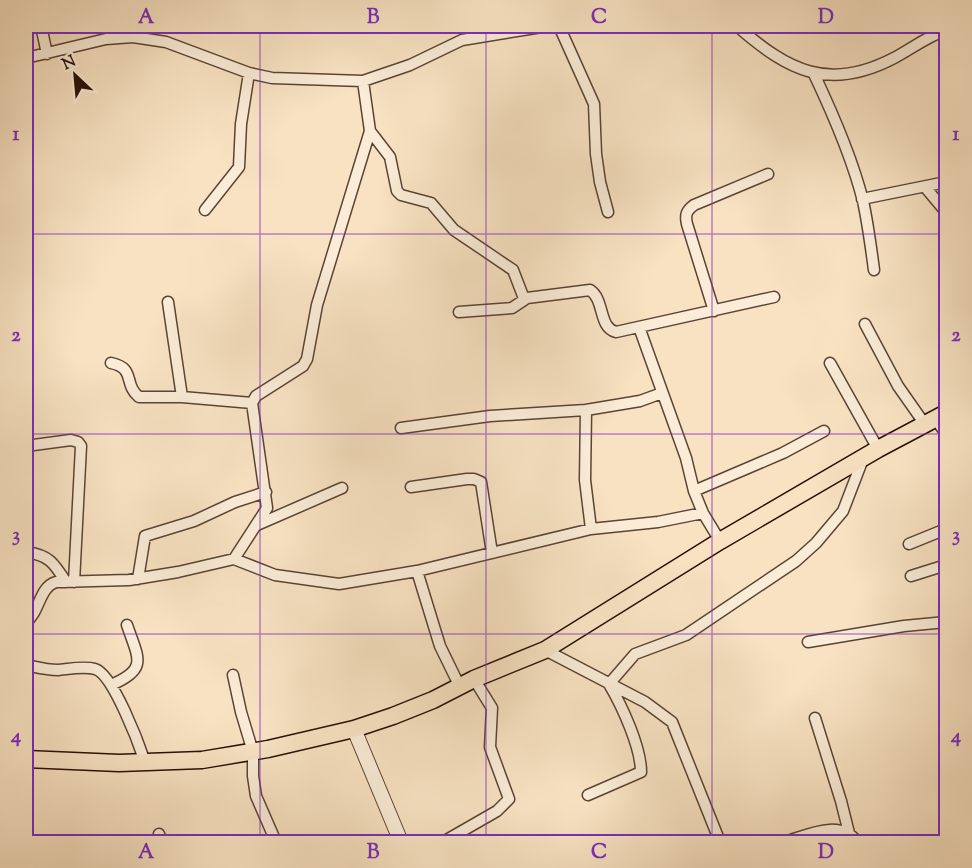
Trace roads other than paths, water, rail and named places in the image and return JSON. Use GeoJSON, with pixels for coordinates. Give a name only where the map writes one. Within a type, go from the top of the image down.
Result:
{"type":"FeatureCollection","features":[{"type":"Feature","properties":{"kind":"main road"},"geometry":{"type":"LineString","coordinates":[[26,759],[119,763],[202,760],[253,752],[354,729],[423,704],[545,650],[720,541],[935,418]]}},
{"type":"Feature","properties":{"kind":"street"},"geometry":{"type":"LineString","coordinates":[[41,26],[48,54]]}},
{"type":"Feature","properties":{"kind":"street"},"geometry":{"type":"LineString","coordinates":[[26,58],[106,39],[133,37],[166,42],[249,73],[272,78],[363,81],[410,64],[462,40],[548,26]]}},
{"type":"Feature","properties":{"kind":"street"},"geometry":{"type":"LineString","coordinates":[[559,26],[594,104],[596,154],[608,212]]}},
{"type":"Feature","properties":{"kind":"street"},"geometry":{"type":"LineString","coordinates":[[737,26],[787,63],[814,74],[830,76],[846,75],[874,67],[946,30]]}},
{"type":"Feature","properties":{"kind":"street"},"geometry":{"type":"LineString","coordinates":[[206,210],[239,167],[241,124],[249,73]]}},
{"type":"Feature","properties":{"kind":"street"},"geometry":{"type":"LineString","coordinates":[[814,74],[835,118],[862,199],[874,270]]}},
{"type":"Feature","properties":{"kind":"street"},"geometry":{"type":"LineString","coordinates":[[234,559],[267,508],[252,404],[256,396],[303,366],[307,359],[317,304],[370,132],[363,81]]}},
{"type":"Feature","properties":{"kind":"street"},"geometry":{"type":"LineString","coordinates":[[370,132],[390,157],[397,191],[401,195],[431,203],[454,230],[513,270],[523,296],[527,298]]}},
{"type":"Feature","properties":{"kind":"street"},"geometry":{"type":"LineString","coordinates":[[714,311],[687,224],[686,214],[694,205],[768,174]]}},
{"type":"Feature","properties":{"kind":"street"},"geometry":{"type":"LineString","coordinates":[[862,199],[946,182]]}},
{"type":"Feature","properties":{"kind":"street"},"geometry":{"type":"LineString","coordinates":[[925,188],[946,212]]}},
{"type":"Feature","properties":{"kind":"street"},"geometry":{"type":"LineString","coordinates":[[459,312],[507,309],[517,306],[527,298],[590,290],[598,297],[606,324],[612,331],[774,297]]}},
{"type":"Feature","properties":{"kind":"street"},"geometry":{"type":"LineString","coordinates":[[168,302],[182,397]]}},
{"type":"Feature","properties":{"kind":"street"},"geometry":{"type":"LineString","coordinates":[[865,324],[898,386],[935,418],[946,434]]}},
{"type":"Feature","properties":{"kind":"street"},"geometry":{"type":"LineString","coordinates":[[639,327],[686,458],[694,491],[703,513],[720,541]]}},
{"type":"Feature","properties":{"kind":"street"},"geometry":{"type":"LineString","coordinates":[[111,363],[121,365],[126,370],[131,388],[139,397],[182,397],[252,404]]}},
{"type":"Feature","properties":{"kind":"street"},"geometry":{"type":"LineString","coordinates":[[830,363],[878,449]]}},
{"type":"Feature","properties":{"kind":"street"},"geometry":{"type":"LineString","coordinates":[[401,428],[490,416],[586,410],[640,400],[662,393]]}},
{"type":"Feature","properties":{"kind":"street"},"geometry":{"type":"LineString","coordinates":[[586,410],[585,480],[591,529]]}},
{"type":"Feature","properties":{"kind":"street"},"geometry":{"type":"LineString","coordinates":[[694,491],[783,453],[824,431]]}},
{"type":"Feature","properties":{"kind":"street"},"geometry":{"type":"LineString","coordinates":[[26,446],[76,440],[81,446],[70,582]]}},
{"type":"Feature","properties":{"kind":"street"},"geometry":{"type":"LineString","coordinates":[[609,684],[635,654],[686,635],[796,561],[816,543],[843,511],[863,459]]}},
{"type":"Feature","properties":{"kind":"street"},"geometry":{"type":"LineString","coordinates":[[411,487],[467,479],[482,482],[492,553]]}},
{"type":"Feature","properties":{"kind":"street"},"geometry":{"type":"LineString","coordinates":[[256,525],[342,488]]}},
{"type":"Feature","properties":{"kind":"street"},"geometry":{"type":"LineString","coordinates":[[138,579],[145,536],[266,492]]}},
{"type":"Feature","properties":{"kind":"street"},"geometry":{"type":"LineString","coordinates":[[26,622],[33,617],[48,586],[56,582],[138,579],[234,559],[275,575],[339,584],[417,571],[591,529],[658,522],[703,513]]}},
{"type":"Feature","properties":{"kind":"street"},"geometry":{"type":"LineString","coordinates":[[909,544],[946,529]]}},
{"type":"Feature","properties":{"kind":"street"},"geometry":{"type":"LineString","coordinates":[[26,552],[46,557],[70,582]]}},
{"type":"Feature","properties":{"kind":"street"},"geometry":{"type":"LineString","coordinates":[[911,576],[946,565]]}},
{"type":"Feature","properties":{"kind":"street"},"geometry":{"type":"LineString","coordinates":[[417,571],[440,646],[467,683],[492,708],[490,747],[510,799],[497,811],[443,843]]}},
{"type":"Feature","properties":{"kind":"street"},"geometry":{"type":"LineString","coordinates":[[808,642],[904,626],[946,622]]}},
{"type":"Feature","properties":{"kind":"street"},"geometry":{"type":"LineString","coordinates":[[111,685],[132,674],[138,664],[127,625]]}},
{"type":"Feature","properties":{"kind":"street"},"geometry":{"type":"LineString","coordinates":[[545,650],[645,702],[672,722],[720,843]]}},
{"type":"Feature","properties":{"kind":"street"},"geometry":{"type":"LineString","coordinates":[[26,665],[55,670],[97,669],[105,675],[136,736],[145,762]]}},
{"type":"Feature","properties":{"kind":"street"},"geometry":{"type":"LineString","coordinates":[[233,675],[253,752],[256,796],[276,843]]}},
{"type":"Feature","properties":{"kind":"street"},"geometry":{"type":"LineString","coordinates":[[588,795],[640,772],[639,760],[624,709],[609,684]]}},
{"type":"Feature","properties":{"kind":"street"},"geometry":{"type":"LineString","coordinates":[[815,718],[849,833],[857,843]]}},
{"type":"Feature","properties":{"kind":"street"},"geometry":{"type":"LineString","coordinates":[[354,729],[401,843]]}},
{"type":"Feature","properties":{"kind":"street"},"geometry":{"type":"LineString","coordinates":[[784,843],[829,830],[849,833]]}}]}
